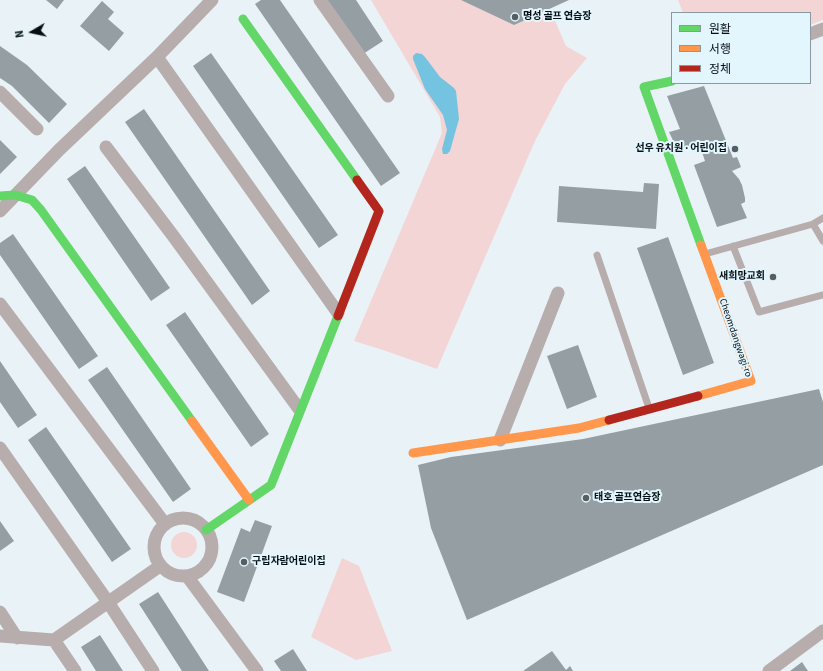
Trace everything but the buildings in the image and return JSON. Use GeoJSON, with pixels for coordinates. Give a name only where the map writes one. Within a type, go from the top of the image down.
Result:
{"type":"FeatureCollection","features":[{"type":"Feature","properties":{"kind":"street"},"geometry":{"type":"LineString","coordinates":[[0,211],[59,150],[157,57],[212,0]]}},
{"type":"Feature","properties":{"kind":"street"},"geometry":{"type":"LineString","coordinates":[[320,0],[388,96]]}},
{"type":"Feature","properties":{"kind":"street"},"geometry":{"type":"LineString","coordinates":[[206,530],[270,485],[379,211],[243,19]]}},
{"type":"Feature","properties":{"kind":"street"},"geometry":{"type":"LineString","coordinates":[[811,34],[823,29]]}},
{"type":"Feature","properties":{"kind":"street"},"geometry":{"type":"LineString","coordinates":[[157,57],[338,313]]}},
{"type":"Feature","properties":{"kind":"street","name":"Cheomdangwagi-ro"},"geometry":{"type":"LineString","coordinates":[[413,453],[579,428],[751,381],[644,87],[671,81]]}},
{"type":"Feature","properties":{"kind":"street"},"geometry":{"type":"LineString","coordinates":[[0,92],[37,129]]}},
{"type":"Feature","properties":{"kind":"street"},"geometry":{"type":"LineString","coordinates":[[106,147],[174,237],[299,409]]}},
{"type":"Feature","properties":{"kind":"street"},"geometry":{"type":"LineString","coordinates":[[0,196],[15,196],[32,200],[42,210],[249,500]]}},
{"type":"Feature","properties":{"kind":"street"},"geometry":{"type":"LineString","coordinates":[[500,440],[558,293]]}},
{"type":"Feature","properties":{"kind":"street"},"geometry":{"type":"LineString","coordinates":[[0,304],[165,524]]}},
{"type":"Feature","properties":{"kind":"street"},"geometry":{"type":"LineString","coordinates":[[0,448],[108,602],[153,671]]}},
{"type":"Feature","properties":{"kind":"street"},"geometry":{"type":"LineString","coordinates":[[187,519],[200,523],[206,530],[211,539],[212,549],[204,567],[196,573],[187,576],[177,576],[160,566],[154,549],[155,539],[165,524],[173,520],[187,519]]}},
{"type":"Feature","properties":{"kind":"street"},"geometry":{"type":"LineString","coordinates":[[0,636],[54,640],[160,566]]}},
{"type":"Feature","properties":{"kind":"street"},"geometry":{"type":"LineString","coordinates":[[187,576],[257,671]]}},
{"type":"Feature","properties":{"kind":"street"},"geometry":{"type":"LineString","coordinates":[[0,612],[17,638]]}},
{"type":"Feature","properties":{"kind":"street"},"geometry":{"type":"LineString","coordinates":[[769,671],[823,631]]}},
{"type":"Feature","properties":{"kind":"street"},"geometry":{"type":"LineString","coordinates":[[54,640],[75,671]]}},
{"type":"Feature","properties":{"kind":"lane"},"geometry":{"type":"LineString","coordinates":[[705,254],[813,224],[823,218]]}},
{"type":"Feature","properties":{"kind":"lane"},"geometry":{"type":"LineString","coordinates":[[813,224],[823,241]]}},
{"type":"Feature","properties":{"kind":"lane"},"geometry":{"type":"LineString","coordinates":[[733,246],[759,312],[823,295]]}},
{"type":"Feature","properties":{"kind":"lane"},"geometry":{"type":"LineString","coordinates":[[597,255],[649,408]]}},
{"type":"Feature","properties":{"kind":"shaded area"},"geometry":{"type":"Polygon","coordinates":[[[371,0],[461,0],[550,9],[566,46],[587,58],[565,84],[535,141],[437,369],[354,341],[442,133],[440,117],[371,0]]]}},
{"type":"Feature","properties":{"kind":"shaded area"},"geometry":{"type":"Polygon","coordinates":[[[678,0],[823,0],[823,20],[811,25],[811,12],[683,12],[678,0]]]}},
{"type":"Feature","properties":{"kind":"shaded area"},"geometry":{"type":"Polygon","coordinates":[[[184,532],[193,536],[197,545],[193,554],[184,558],[175,554],[171,545],[175,536],[184,532]]]}},
{"type":"Feature","properties":{"kind":"shaded area"},"geometry":{"type":"Polygon","coordinates":[[[342,558],[359,566],[392,651],[356,660],[311,637],[342,558]]]}},
{"type":"Feature","properties":{"kind":"water"},"geometry":{"type":"Polygon","coordinates":[[[416,53],[422,54],[440,77],[456,91],[459,119],[450,151],[447,154],[443,154],[442,149],[447,130],[443,115],[425,89],[413,59],[413,56],[416,53]]]}},
{"type":"Feature","properties":{"kind":"traffic: fast"},"geometry":{"type":"LineString","coordinates":[[243,19],[357,180]]}},
{"type":"Feature","properties":{"kind":"traffic: fast"},"geometry":{"type":"LineString","coordinates":[[671,81],[644,87],[701,245]]}},
{"type":"Feature","properties":{"kind":"traffic: fast"},"geometry":{"type":"LineString","coordinates":[[0,196],[15,195],[32,200],[41,210],[192,421]]}},
{"type":"Feature","properties":{"kind":"traffic: fast"},"geometry":{"type":"LineString","coordinates":[[206,530],[271,485],[338,316]]}},
{"type":"Feature","properties":{"kind":"traffic: slow"},"geometry":{"type":"LineString","coordinates":[[698,396],[751,381],[701,245]]}},
{"type":"Feature","properties":{"kind":"traffic: slow"},"geometry":{"type":"LineString","coordinates":[[413,453],[579,428],[609,420]]}},
{"type":"Feature","properties":{"kind":"traffic: slow"},"geometry":{"type":"LineString","coordinates":[[192,421],[249,500]]}},
{"type":"Feature","properties":{"kind":"traffic: jam"},"geometry":{"type":"LineString","coordinates":[[338,316],[379,211],[357,180]]}},
{"type":"Feature","properties":{"kind":"traffic: jam"},"geometry":{"type":"LineString","coordinates":[[609,420],[698,396]]}},
{"type":"Feature","properties":{"kind":"place","name":"명성 골프 연습장"},"geometry":{"type":"Point","coordinates":[515,17]}},
{"type":"Feature","properties":{"kind":"place","name":"선우 유치원 · 어린이집"},"geometry":{"type":"Point","coordinates":[735,149]}},
{"type":"Feature","properties":{"kind":"place","name":"새희망교회"},"geometry":{"type":"Point","coordinates":[773,277]}},
{"type":"Feature","properties":{"kind":"place","name":"태호 골프연습장"},"geometry":{"type":"Point","coordinates":[586,498]}},
{"type":"Feature","properties":{"kind":"place","name":"구립자람어린이집"},"geometry":{"type":"Point","coordinates":[244,562]}}]}
